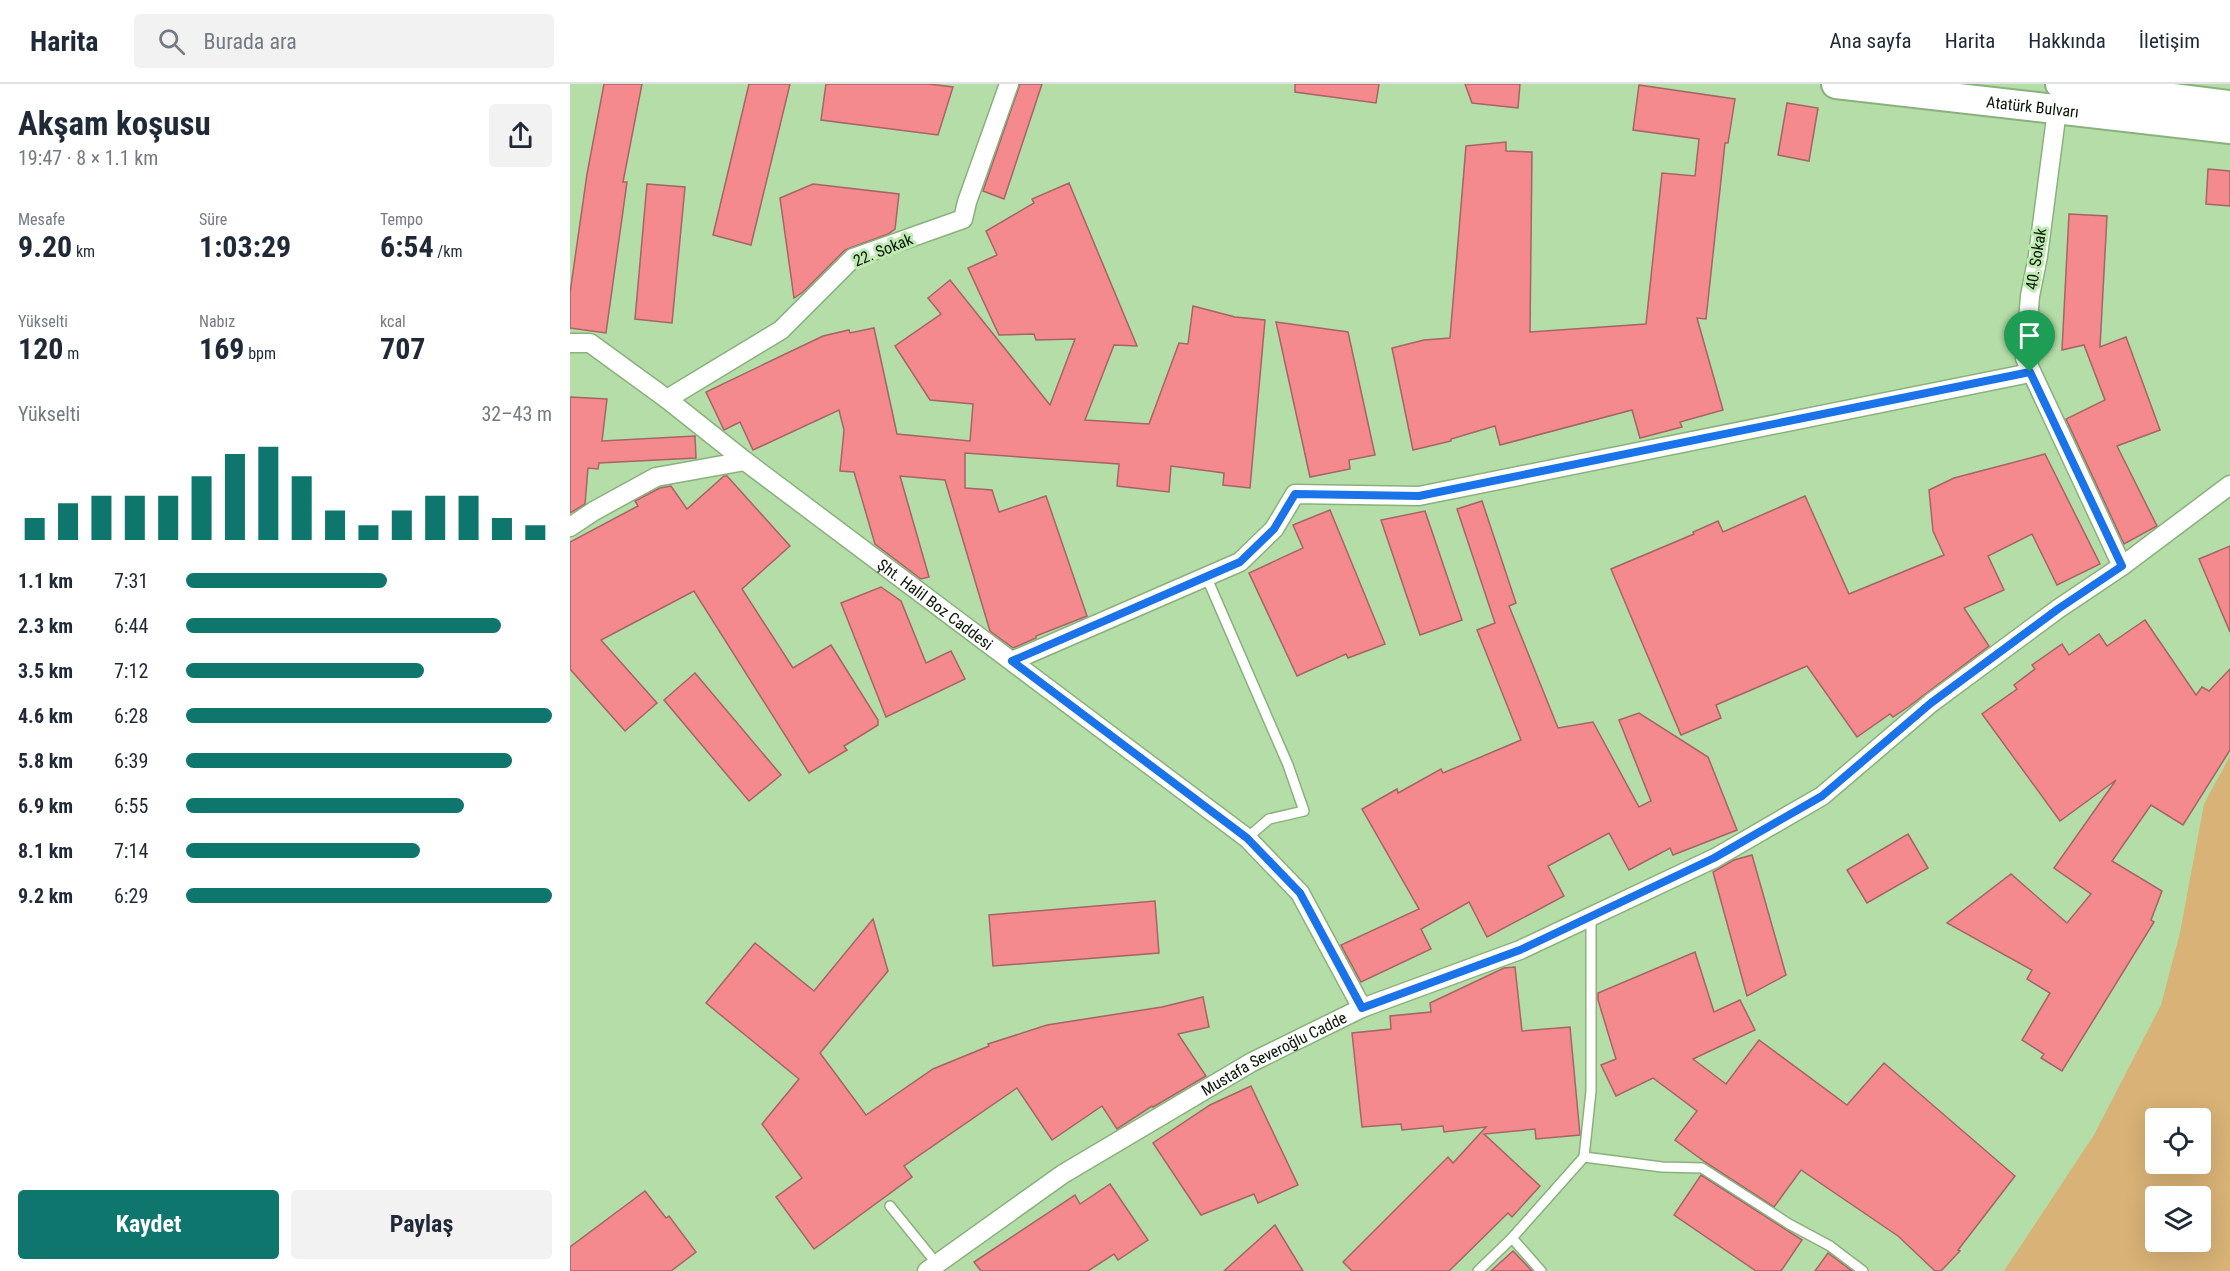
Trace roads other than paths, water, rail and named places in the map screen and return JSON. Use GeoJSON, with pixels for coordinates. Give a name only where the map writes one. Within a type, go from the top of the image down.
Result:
{"type":"FeatureCollection","features":[{"type":"Feature","properties":{"kind":"main road","name":"Atatürk Bulvarı"},"geometry":{"type":"LineString","coordinates":[[1836,84],[2059,97],[2230,129]]}},
{"type":"Feature","properties":{"kind":"main road","name":"Atatürk Bulvarı"},"geometry":{"type":"LineString","coordinates":[[2059,97],[2108,87],[2230,105]]}},
{"type":"Feature","properties":{"kind":"street","name":"22. Sokak"},"geometry":{"type":"LineString","coordinates":[[667,399],[781,330],[853,258],[963,219],[1009,84]]}},
{"type":"Feature","properties":{"kind":"street","name":"40. Sokak"},"geometry":{"type":"LineString","coordinates":[[2059,97],[2038,256],[2030,296],[2025,358],[2122,566]]}},
{"type":"Feature","properties":{"kind":"street","name":"Şht. Halil Boz Caddesi"},"geometry":{"type":"LineString","coordinates":[[570,343],[590,343],[667,399],[744,461],[1247,838],[1300,893],[1362,1008]]}},
{"type":"Feature","properties":{"kind":"street"},"geometry":{"type":"LineString","coordinates":[[1012,661],[1240,562],[1274,529],[1295,494],[1419,496],[2030,372]]}},
{"type":"Feature","properties":{"kind":"street"},"geometry":{"type":"LineString","coordinates":[[570,527],[656,477],[744,461]]}},
{"type":"Feature","properties":{"kind":"street","name":"Mustafa Severoğlu Cadde"},"geometry":{"type":"LineString","coordinates":[[933,1269],[1063,1174],[1252,1062],[1362,1008],[1520,950],[1714,858],[1822,796],[1931,703],[2058,609],[2122,566],[2230,485]]}},
{"type":"Feature","properties":{"kind":"lane"},"geometry":{"type":"LineString","coordinates":[[1206,576],[1288,765],[1304,811],[1269,819],[1247,838]]}},
{"type":"Feature","properties":{"kind":"lane"},"geometry":{"type":"LineString","coordinates":[[1478,1271],[1512,1239],[1584,1157],[1591,1091],[1591,916]]}},
{"type":"Feature","properties":{"kind":"lane"},"geometry":{"type":"LineString","coordinates":[[1584,1157],[1662,1167],[1702,1168],[1789,1224],[1830,1246],[1863,1271]]}},
{"type":"Feature","properties":{"kind":"lane"},"geometry":{"type":"LineString","coordinates":[[890,1206],[933,1269]]}},
{"type":"Feature","properties":{"kind":"lane"},"geometry":{"type":"LineString","coordinates":[[1512,1239],[1541,1271]]}}]}
